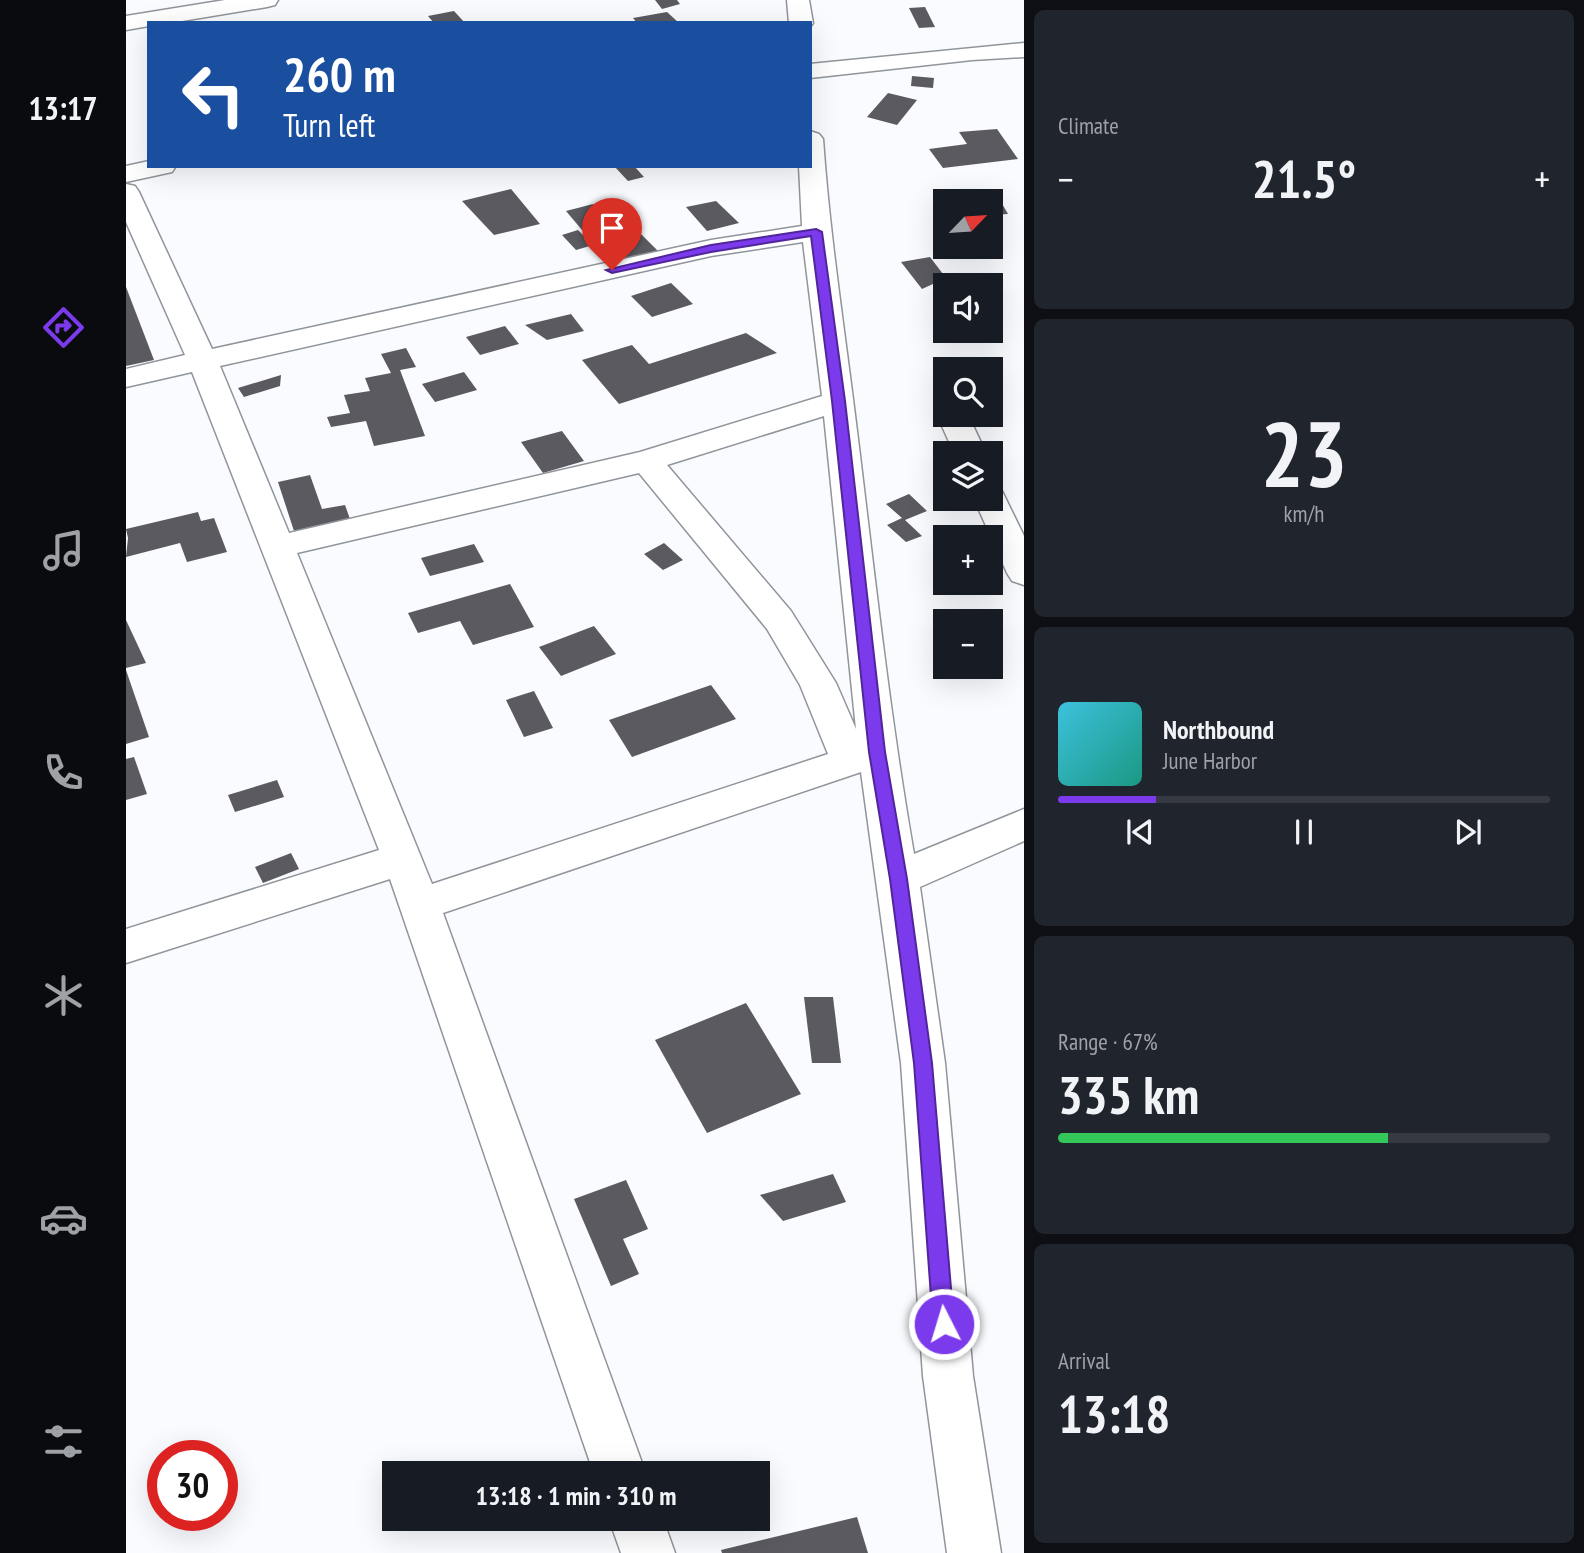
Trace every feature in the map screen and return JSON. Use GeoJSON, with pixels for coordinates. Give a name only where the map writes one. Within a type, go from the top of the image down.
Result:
{"type":"FeatureCollection","features":[{"type":"Feature","properties":{"kind":"street"},"geometry":{"type":"LineString","coordinates":[[126,23],[267,0]]}},
{"type":"Feature","properties":{"kind":"street"},"geometry":{"type":"LineString","coordinates":[[798,0],[801,21]]}},
{"type":"Feature","properties":{"kind":"street"},"geometry":{"type":"LineString","coordinates":[[812,71],[959,54],[1024,50]]}},
{"type":"Feature","properties":{"kind":"street"},"geometry":{"type":"LineString","coordinates":[[126,174],[154,168]]}},
{"type":"Feature","properties":{"kind":"street"},"geometry":{"type":"LineString","coordinates":[[812,168],[816,232],[838,401],[864,757],[898,879],[923,1063],[948,1376],[974,1553]]}},
{"type":"Feature","properties":{"kind":"street"},"geometry":{"type":"LineString","coordinates":[[126,192],[202,359],[403,859],[615,1461]]}},
{"type":"Feature","properties":{"kind":"street"},"geometry":{"type":"LineString","coordinates":[[126,378],[711,248],[816,232]]}},
{"type":"Feature","properties":{"kind":"street"},"geometry":{"type":"LineString","coordinates":[[276,547],[646,461],[838,401]]}},
{"type":"Feature","properties":{"kind":"street"},"geometry":{"type":"LineString","coordinates":[[646,461],[779,620],[864,757]]}},
{"type":"Feature","properties":{"kind":"street"},"geometry":{"type":"LineString","coordinates":[[996,511],[1024,573]]}},
{"type":"Feature","properties":{"kind":"street"},"geometry":{"type":"LineString","coordinates":[[418,905],[864,757]]}},
{"type":"Feature","properties":{"kind":"street"},"geometry":{"type":"LineString","coordinates":[[898,879],[1024,824]]}},
{"type":"Feature","properties":{"kind":"street"},"geometry":{"type":"LineString","coordinates":[[126,946],[403,859]]}},
{"type":"Feature","properties":{"kind":"street"},"geometry":{"type":"LineString","coordinates":[[640,1531],[648,1553]]}},
{"type":"Feature","properties":{"kind":"building"},"geometry":{"type":"Polygon","coordinates":[[[655,0],[677,0],[680,4],[662,9],[655,0]]]}},
{"type":"Feature","properties":{"kind":"building"},"geometry":{"type":"Polygon","coordinates":[[[925,7],[935,27],[919,28],[909,8],[925,7]]]}},
{"type":"Feature","properties":{"kind":"building"},"geometry":{"type":"Polygon","coordinates":[[[454,11],[463,21],[432,21],[428,16],[454,11]]]}},
{"type":"Feature","properties":{"kind":"building"},"geometry":{"type":"Polygon","coordinates":[[[667,12],[677,21],[635,21],[633,18],[667,12]]]}},
{"type":"Feature","properties":{"kind":"building"},"geometry":{"type":"Polygon","coordinates":[[[912,76],[934,78],[933,88],[911,86],[912,76]]]}},
{"type":"Feature","properties":{"kind":"building"},"geometry":{"type":"Polygon","coordinates":[[[888,93],[917,100],[897,125],[867,117],[888,93]]]}},
{"type":"Feature","properties":{"kind":"building"},"geometry":{"type":"Polygon","coordinates":[[[997,129],[1018,159],[943,168],[929,149],[967,144],[959,132],[997,129]]]}},
{"type":"Feature","properties":{"kind":"building"},"geometry":{"type":"Polygon","coordinates":[[[616,168],[636,168],[644,177],[628,181],[616,168]]]}},
{"type":"Feature","properties":{"kind":"building"},"geometry":{"type":"Polygon","coordinates":[[[511,189],[540,224],[494,235],[462,201],[511,189]]]}},
{"type":"Feature","properties":{"kind":"building"},"geometry":{"type":"Polygon","coordinates":[[[716,201],[739,223],[707,231],[686,207],[716,201]]]}},
{"type":"Feature","properties":{"kind":"building"},"geometry":{"type":"Polygon","coordinates":[[[593,204],[610,224],[582,230],[566,211],[593,204]]]}},
{"type":"Feature","properties":{"kind":"building"},"geometry":{"type":"Polygon","coordinates":[[[611,228],[621,238],[640,233],[660,253],[627,262],[607,241],[576,250],[562,235],[578,230],[584,236],[611,228]]]}},
{"type":"Feature","properties":{"kind":"building"},"geometry":{"type":"Polygon","coordinates":[[[930,257],[942,273],[933,273],[933,284],[922,289],[901,262],[930,257]]]}},
{"type":"Feature","properties":{"kind":"building"},"geometry":{"type":"Polygon","coordinates":[[[671,283],[693,304],[652,317],[631,296],[671,283]]]}},
{"type":"Feature","properties":{"kind":"building"},"geometry":{"type":"Polygon","coordinates":[[[126,287],[154,360],[126,366],[126,287]]]}},
{"type":"Feature","properties":{"kind":"building"},"geometry":{"type":"Polygon","coordinates":[[[571,314],[584,331],[547,340],[525,325],[571,314]]]}},
{"type":"Feature","properties":{"kind":"building"},"geometry":{"type":"Polygon","coordinates":[[[505,326],[519,344],[480,355],[466,337],[505,326]]]}},
{"type":"Feature","properties":{"kind":"building"},"geometry":{"type":"Polygon","coordinates":[[[746,333],[777,353],[619,404],[582,360],[632,345],[649,364],[746,333]]]}},
{"type":"Feature","properties":{"kind":"building"},"geometry":{"type":"Polygon","coordinates":[[[406,348],[416,367],[400,370],[425,436],[374,446],[366,421],[331,427],[327,417],[350,413],[344,395],[370,391],[365,378],[391,373],[381,354],[406,348]]]}},
{"type":"Feature","properties":{"kind":"building"},"geometry":{"type":"Polygon","coordinates":[[[464,372],[477,390],[435,402],[422,384],[464,372]]]}},
{"type":"Feature","properties":{"kind":"building"},"geometry":{"type":"Polygon","coordinates":[[[281,375],[280,386],[244,397],[238,388],[281,375]]]}},
{"type":"Feature","properties":{"kind":"building"},"geometry":{"type":"Polygon","coordinates":[[[562,431],[584,461],[543,473],[521,442],[562,431]]]}},
{"type":"Feature","properties":{"kind":"building"},"geometry":{"type":"Polygon","coordinates":[[[310,475],[322,509],[345,505],[350,519],[294,531],[278,482],[310,475]]]}},
{"type":"Feature","properties":{"kind":"building"},"geometry":{"type":"Polygon","coordinates":[[[909,494],[927,511],[905,520],[922,536],[906,542],[887,525],[902,518],[886,504],[909,494]]]}},
{"type":"Feature","properties":{"kind":"building"},"geometry":{"type":"Polygon","coordinates":[[[198,512],[201,521],[214,518],[227,552],[187,562],[180,543],[126,557],[126,529],[198,512]]]}},
{"type":"Feature","properties":{"kind":"building"},"geometry":{"type":"Polygon","coordinates":[[[664,543],[683,560],[663,570],[644,554],[664,543]]]}},
{"type":"Feature","properties":{"kind":"building"},"geometry":{"type":"Polygon","coordinates":[[[474,544],[484,562],[430,576],[421,558],[474,544]]]}},
{"type":"Feature","properties":{"kind":"building"},"geometry":{"type":"Polygon","coordinates":[[[510,584],[534,627],[473,645],[460,621],[418,633],[408,613],[510,584]]]}},
{"type":"Feature","properties":{"kind":"building"},"geometry":{"type":"Polygon","coordinates":[[[126,620],[146,663],[126,668],[126,620]]]}},
{"type":"Feature","properties":{"kind":"building"},"geometry":{"type":"Polygon","coordinates":[[[594,626],[616,654],[561,676],[539,647],[594,626]]]}},
{"type":"Feature","properties":{"kind":"building"},"geometry":{"type":"Polygon","coordinates":[[[126,670],[149,737],[126,744],[126,670]]]}},
{"type":"Feature","properties":{"kind":"building"},"geometry":{"type":"Polygon","coordinates":[[[711,685],[736,719],[632,757],[609,720],[711,685]]]}},
{"type":"Feature","properties":{"kind":"building"},"geometry":{"type":"Polygon","coordinates":[[[534,691],[553,728],[524,737],[506,700],[534,691]]]}},
{"type":"Feature","properties":{"kind":"building"},"geometry":{"type":"Polygon","coordinates":[[[134,757],[147,794],[126,800],[126,759],[134,757]]]}},
{"type":"Feature","properties":{"kind":"building"},"geometry":{"type":"Polygon","coordinates":[[[277,780],[284,797],[235,812],[228,795],[277,780]]]}},
{"type":"Feature","properties":{"kind":"building"},"geometry":{"type":"Polygon","coordinates":[[[291,853],[299,869],[263,883],[255,867],[291,853]]]}},
{"type":"Feature","properties":{"kind":"building"},"geometry":{"type":"Polygon","coordinates":[[[804,997],[833,997],[841,1063],[812,1063],[804,997]]]}},
{"type":"Feature","properties":{"kind":"building"},"geometry":{"type":"Polygon","coordinates":[[[746,1003],[801,1094],[707,1133],[655,1040],[746,1003]]]}},
{"type":"Feature","properties":{"kind":"building"},"geometry":{"type":"Polygon","coordinates":[[[833,1174],[846,1202],[783,1221],[760,1195],[833,1174]]]}},
{"type":"Feature","properties":{"kind":"building"},"geometry":{"type":"Polygon","coordinates":[[[626,1180],[648,1229],[623,1239],[639,1274],[611,1286],[574,1199],[626,1180]]]}},
{"type":"Feature","properties":{"kind":"building"},"geometry":{"type":"Polygon","coordinates":[[[857,1517],[868,1553],[722,1553],[721,1550],[857,1517]]]}},
{"type":"Feature","properties":{"kind":"route"},"geometry":{"type":"LineString","coordinates":[[612,270],[711,248],[816,232],[838,401],[877,752],[898,879],[923,1063],[944,1324]]}}]}
